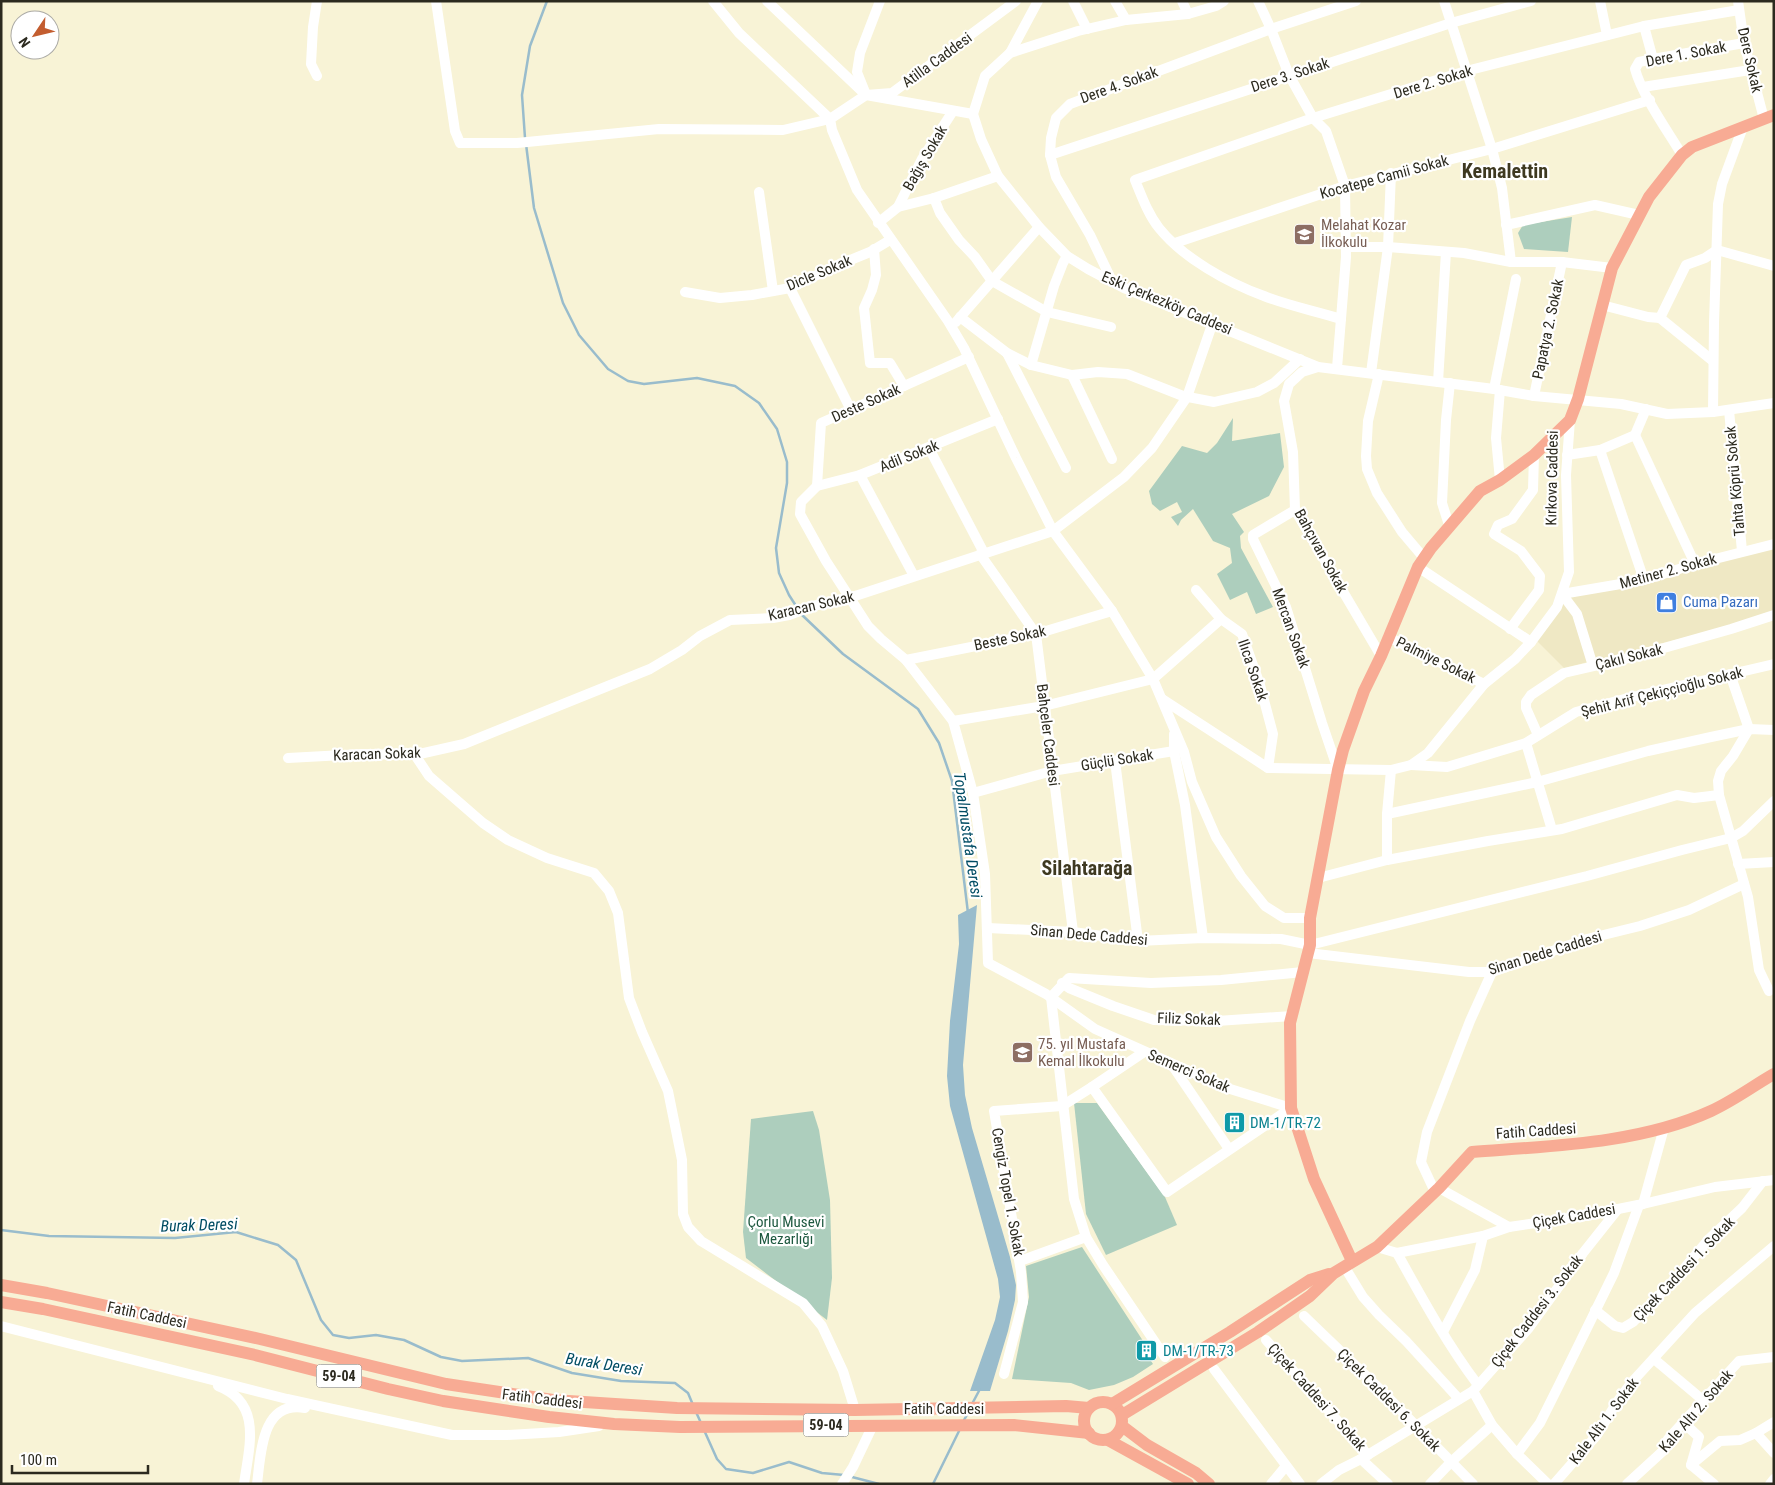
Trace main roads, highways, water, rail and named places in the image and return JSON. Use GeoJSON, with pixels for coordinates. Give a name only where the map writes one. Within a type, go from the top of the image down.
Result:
{"type":"FeatureCollection","features":[{"type":"Feature","properties":{"kind":"main road","name":"Kırkova Caddesi"},"geometry":{"type":"LineString","coordinates":[[1343,1267],[1291,1108],[1290,1023],[1309,949],[1310,918],[1338,770],[1364,690],[1381,656],[1421,563],[1480,491],[1500,480],[1534,455],[1570,420],[1578,399],[1612,268],[1649,197],[1682,155],[1692,148],[1769,117]]}},
{"type":"Feature","properties":{"kind":"main road","name":"Fatih Caddesi"},"geometry":{"type":"LineString","coordinates":[[1112,1404],[1230,1332],[1310,1280],[1343,1267],[1376,1247],[1437,1190],[1472,1152],[1578,1145],[1664,1128],[1712,1111],[1774,1074]]}},
{"type":"Feature","properties":{"kind":"main road","name":"Fatih Caddesi"},"geometry":{"type":"LineString","coordinates":[[1122,1420],[1310,1296],[1343,1267]]}},
{"type":"Feature","properties":{"kind":"main road","name":"Fatih Caddesi"},"geometry":{"type":"LineString","coordinates":[[1,1285],[47,1293],[250,1337],[446,1384],[552,1400],[677,1408],[855,1410],[1012,1406],[1089,1408]]}},
{"type":"Feature","properties":{"kind":"main road","name":"Fatih Caddesi"},"geometry":{"type":"LineString","coordinates":[[1,1302],[245,1353],[443,1401],[549,1417],[614,1424],[680,1427],[1014,1424],[1089,1433]]}},
{"type":"Feature","properties":{"kind":"main road"},"geometry":{"type":"LineString","coordinates":[[1066,1406],[1132,1392]]}},
{"type":"Feature","properties":{"kind":"main road"},"geometry":{"type":"LineString","coordinates":[[1188,1484],[1108,1440],[1095,1438],[1089,1433],[1084,1423],[1084,1417],[1089,1408],[1097,1402],[1103,1401],[1112,1404],[1122,1420],[1147,1445],[1196,1473],[1209,1484]]}},
{"type":"Feature","properties":{"kind":"main road"},"geometry":{"type":"LineString","coordinates":[[1108,1440],[1118,1434],[1122,1420]]}},
{"type":"Feature","properties":{"kind":"water"},"geometry":{"type":"Polygon","coordinates":[[[977,905],[963,1065],[965,1095],[972,1128],[1010,1257],[1016,1285],[1015,1300],[1008,1331],[990,1391],[970,1391],[995,1320],[1000,1297],[998,1279],[950,1106],[947,1076],[950,1021],[959,944],[958,915],[977,905]]]}},
{"type":"Feature","properties":{"kind":"waterway","name":"Topalmustafa Deresi"},"geometry":{"type":"LineString","coordinates":[[525,138],[522,95],[530,46],[547,1]]}},
{"type":"Feature","properties":{"kind":"waterway","name":"Topalmustafa Deresi"},"geometry":{"type":"LineString","coordinates":[[526,144],[534,208],[563,303],[579,335],[608,369],[628,381],[644,384],[697,378],[735,386],[759,403],[777,429],[787,462],[787,483],[776,548],[779,573],[798,609]]}},
{"type":"Feature","properties":{"kind":"waterway","name":"Topalmustafa Deresi"},"geometry":{"type":"LineString","coordinates":[[801,614],[843,654],[918,709],[939,743],[952,781],[968,913]]}},
{"type":"Feature","properties":{"kind":"waterway","name":"Burak Deresi"},"geometry":{"type":"LineString","coordinates":[[1,1230],[49,1236],[175,1238],[236,1232],[278,1245],[296,1260],[321,1320],[333,1335],[349,1338],[376,1335],[404,1340],[441,1357],[462,1361],[528,1358],[572,1373],[621,1381],[675,1383],[688,1393],[693,1405]]}},
{"type":"Feature","properties":{"kind":"waterway","name":"Topalmustafa Deresi"},"geometry":{"type":"LineString","coordinates":[[972,1404],[980,1389]]}},
{"type":"Feature","properties":{"kind":"waterway","name":"Topalmustafa Deresi"},"geometry":{"type":"LineString","coordinates":[[963,1422],[969,1411]]}},
{"type":"Feature","properties":{"kind":"waterway","name":"Burak Deresi"},"geometry":{"type":"LineString","coordinates":[[696,1412],[701,1423]]}},
{"type":"Feature","properties":{"kind":"waterway","name":"Topalmustafa Deresi"},"geometry":{"type":"LineString","coordinates":[[933,1484],[960,1429]]}},
{"type":"Feature","properties":{"kind":"waterway","name":"Burak Deresi"},"geometry":{"type":"LineString","coordinates":[[704,1430],[717,1459],[726,1469],[753,1473],[789,1462],[822,1473],[844,1475]]}},
{"type":"Feature","properties":{"kind":"waterway","name":"Burak Deresi"},"geometry":{"type":"LineString","coordinates":[[852,1477],[879,1484]]}},
{"type":"Feature","properties":{"kind":"place","name":"Melahat Kozar İlkokulu"},"geometry":{"type":"Point","coordinates":[1305,234]}},
{"type":"Feature","properties":{"kind":"place","name":"Cuma Pazarı"},"geometry":{"type":"Point","coordinates":[1667,602]}},
{"type":"Feature","properties":{"kind":"place","name":"75. yıl Mustafa Kemal İlkokulu"},"geometry":{"type":"Point","coordinates":[1022,1053]}},
{"type":"Feature","properties":{"kind":"place","name":"DM-1/TR-72"},"geometry":{"type":"Point","coordinates":[1234,1123]}},
{"type":"Feature","properties":{"kind":"place","name":"DM-1/TR-73"},"geometry":{"type":"Point","coordinates":[1147,1351]}},
{"type":"Feature","properties":{"kind":"district","name":"Kemalettin"},"geometry":{"type":"Point","coordinates":[1505,171]}},
{"type":"Feature","properties":{"kind":"district","name":"Silahtarağa"},"geometry":{"type":"Point","coordinates":[1087,868]}},
{"type":"Feature","properties":{"kind":"park label","name":"Çorlu Musevi Mezarlığı"},"geometry":{"type":"Point","coordinates":[786,1230]}}]}
